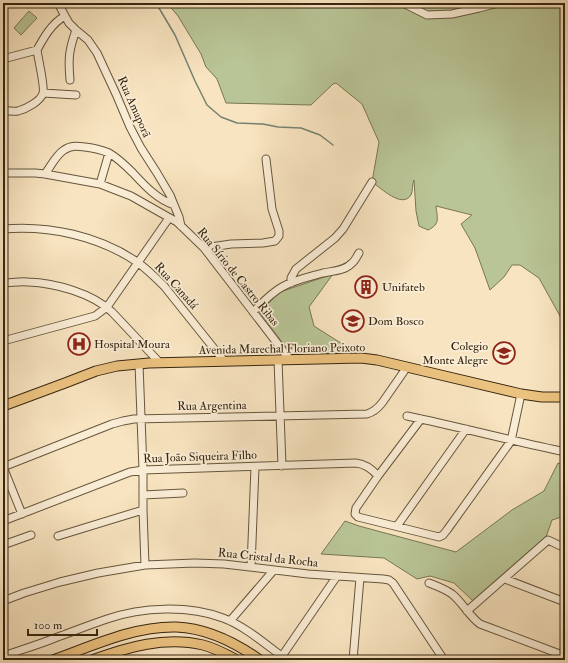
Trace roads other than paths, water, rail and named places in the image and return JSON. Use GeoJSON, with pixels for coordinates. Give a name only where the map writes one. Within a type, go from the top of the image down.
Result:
{"type":"FeatureCollection","features":[{"type":"Feature","properties":{"kind":"main road","name":"Avenida Marechal Floriano Peixoto"},"geometry":{"type":"LineString","coordinates":[[3,406],[96,370],[117,366],[160,363],[369,358],[521,394],[542,397],[565,397]]}},
{"type":"Feature","properties":{"kind":"main road"},"geometry":{"type":"LineString","coordinates":[[53,660],[119,636],[166,627],[178,627],[206,632],[218,636],[237,645],[260,660]]}},
{"type":"Feature","properties":{"kind":"main road"},"geometry":{"type":"LineString","coordinates":[[92,660],[121,650],[145,644],[162,642],[204,645],[237,660]]}},
{"type":"Feature","properties":{"kind":"street","name":"Rua Amaporã"},"geometry":{"type":"LineString","coordinates":[[58,3],[65,16],[76,30],[88,40],[97,53],[138,143],[170,194],[182,226]]}},
{"type":"Feature","properties":{"kind":"street"},"geometry":{"type":"LineString","coordinates":[[404,3],[427,15],[452,14],[498,3]]}},
{"type":"Feature","properties":{"kind":"street"},"geometry":{"type":"LineString","coordinates":[[3,59],[37,50],[52,27],[57,21],[65,16]]}},
{"type":"Feature","properties":{"kind":"street"},"geometry":{"type":"LineString","coordinates":[[70,80],[69,52],[76,30]]}},
{"type":"Feature","properties":{"kind":"street"},"geometry":{"type":"LineString","coordinates":[[3,110],[10,112],[23,109],[33,104],[43,93],[43,84],[37,50]]}},
{"type":"Feature","properties":{"kind":"street"},"geometry":{"type":"LineString","coordinates":[[43,93],[76,95]]}},
{"type":"Feature","properties":{"kind":"street"},"geometry":{"type":"LineString","coordinates":[[45,174],[65,149],[72,146],[93,148],[109,153],[126,165],[146,187],[157,196],[174,205]]}},
{"type":"Feature","properties":{"kind":"street"},"geometry":{"type":"LineString","coordinates":[[100,184],[109,153]]}},
{"type":"Feature","properties":{"kind":"street"},"geometry":{"type":"LineString","coordinates":[[204,248],[231,244],[263,244],[275,241],[279,236],[279,231],[272,210],[266,159]]}},
{"type":"Feature","properties":{"kind":"street","name":"Rua Sírio de Castro Ribas"},"geometry":{"type":"LineString","coordinates":[[3,173],[45,174],[100,184],[131,196],[182,226],[204,248],[290,360]]}},
{"type":"Feature","properties":{"kind":"street"},"geometry":{"type":"LineString","coordinates":[[291,283],[291,278],[296,269],[335,238],[343,229],[372,182]]}},
{"type":"Feature","properties":{"kind":"street"},"geometry":{"type":"LineString","coordinates":[[3,341],[95,316],[107,307],[169,218]]}},
{"type":"Feature","properties":{"kind":"street","name":"Rua Canadá"},"geometry":{"type":"LineString","coordinates":[[3,229],[40,229],[85,238],[119,251],[138,262],[164,286],[224,362]]}},
{"type":"Feature","properties":{"kind":"street"},"geometry":{"type":"LineString","coordinates":[[253,312],[273,293],[281,288],[291,283],[339,270],[348,266],[359,253]]}},
{"type":"Feature","properties":{"kind":"street"},"geometry":{"type":"LineString","coordinates":[[3,283],[28,282],[51,285],[72,290],[94,299],[107,307],[160,363]]}},
{"type":"Feature","properties":{"kind":"street"},"geometry":{"type":"LineString","coordinates":[[278,360],[282,466]]}},
{"type":"Feature","properties":{"kind":"street"},"geometry":{"type":"LineString","coordinates":[[139,364],[145,565]]}},
{"type":"Feature","properties":{"kind":"street","name":"Rua Argentina"},"geometry":{"type":"LineString","coordinates":[[3,467],[112,424],[141,418],[367,414],[378,409],[407,367]]}},
{"type":"Feature","properties":{"kind":"street"},"geometry":{"type":"LineString","coordinates":[[421,419],[378,476],[356,508],[355,514],[358,517],[439,537],[447,530],[511,441],[521,394]]}},
{"type":"Feature","properties":{"kind":"street"},"geometry":{"type":"LineString","coordinates":[[408,416],[511,441],[565,452]]}},
{"type":"Feature","properties":{"kind":"street"},"geometry":{"type":"LineString","coordinates":[[397,526],[466,429]]}},
{"type":"Feature","properties":{"kind":"street","name":"Rua João Siqueira Filho"},"geometry":{"type":"LineString","coordinates":[[3,521],[130,472],[143,470],[362,464],[368,466],[378,476]]}},
{"type":"Feature","properties":{"kind":"street"},"geometry":{"type":"LineString","coordinates":[[3,467],[22,514]]}},
{"type":"Feature","properties":{"kind":"street"},"geometry":{"type":"LineString","coordinates":[[251,567],[255,467]]}},
{"type":"Feature","properties":{"kind":"street"},"geometry":{"type":"LineString","coordinates":[[143,496],[183,493]]}},
{"type":"Feature","properties":{"kind":"street"},"geometry":{"type":"LineString","coordinates":[[58,536],[143,510]]}},
{"type":"Feature","properties":{"kind":"street"},"geometry":{"type":"LineString","coordinates":[[3,545],[31,535]]}},
{"type":"Feature","properties":{"kind":"street"},"geometry":{"type":"LineString","coordinates":[[467,611],[548,540],[565,548]]}},
{"type":"Feature","properties":{"kind":"street","name":"Rua Cristal da Rocha"},"geometry":{"type":"LineString","coordinates":[[3,601],[24,593],[98,573],[145,565],[195,563],[251,567],[273,571],[383,579],[389,580],[392,583],[444,660]]}},
{"type":"Feature","properties":{"kind":"street"},"geometry":{"type":"LineString","coordinates":[[230,621],[273,571]]}},
{"type":"Feature","properties":{"kind":"street"},"geometry":{"type":"LineString","coordinates":[[3,656],[128,613],[179,609],[211,614],[230,621],[284,658],[337,576]]}},
{"type":"Feature","properties":{"kind":"street"},"geometry":{"type":"LineString","coordinates":[[353,660],[360,578]]}},
{"type":"Feature","properties":{"kind":"street"},"geometry":{"type":"LineString","coordinates":[[505,579],[565,602]]}},
{"type":"Feature","properties":{"kind":"street"},"geometry":{"type":"LineString","coordinates":[[429,583],[451,594],[474,620],[487,628],[565,656]]}},
{"type":"Feature","properties":{"kind":"waterway"},"geometry":{"type":"LineString","coordinates":[[156,3],[175,35],[207,105],[221,117],[237,123],[301,128],[320,135],[333,145]]}},
{"type":"Feature","properties":{"kind":"place","name":"Unifateb"},"geometry":{"type":"Point","coordinates":[366,287]}},
{"type":"Feature","properties":{"kind":"place","name":"Dom Bosco"},"geometry":{"type":"Point","coordinates":[353,321]}},
{"type":"Feature","properties":{"kind":"place","name":"Hospital Moura"},"geometry":{"type":"Point","coordinates":[79,344]}},
{"type":"Feature","properties":{"kind":"place","name":"Colegio Monte Alegre"},"geometry":{"type":"Point","coordinates":[504,353]}}]}
